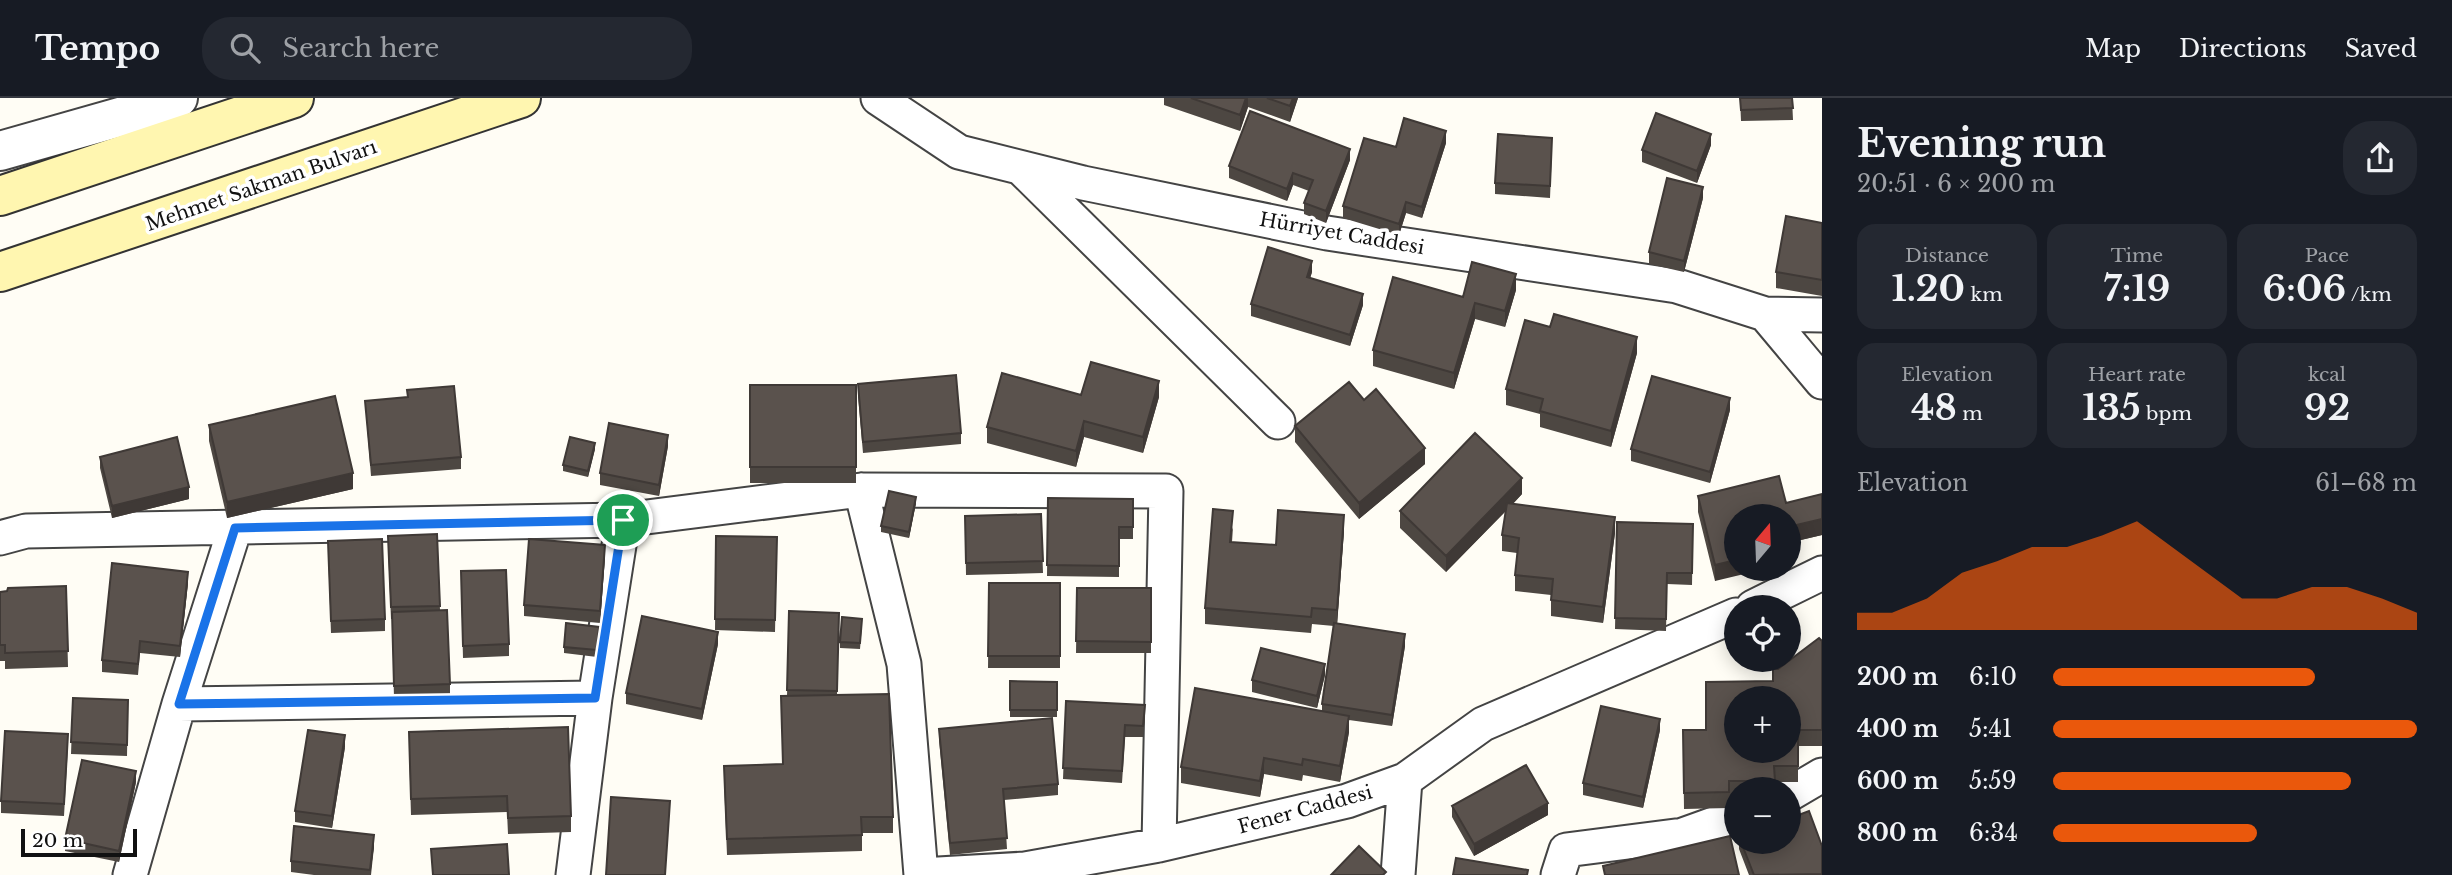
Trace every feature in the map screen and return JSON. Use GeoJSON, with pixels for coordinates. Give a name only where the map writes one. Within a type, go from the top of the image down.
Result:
{"type":"FeatureCollection","features":[{"type":"Feature","properties":{"kind":"main road"},"geometry":{"type":"LineString","coordinates":[[0,196],[294,98]]}},
{"type":"Feature","properties":{"kind":"main road","name":"Mehmet Sakman Bulvarı"},"geometry":{"type":"LineString","coordinates":[[0,272],[521,98]]}},
{"type":"Feature","properties":{"kind":"street"},"geometry":{"type":"LineString","coordinates":[[0,151],[178,98]]}},
{"type":"Feature","properties":{"kind":"street","name":"Hürriyet Caddesi"},"geometry":{"type":"LineString","coordinates":[[878,98],[959,152],[1083,183],[1327,233],[1677,286],[1765,314],[1822,315]]}},
{"type":"Feature","properties":{"kind":"street"},"geometry":{"type":"LineString","coordinates":[[1020,167],[1278,422]]}},
{"type":"Feature","properties":{"kind":"street"},"geometry":{"type":"LineString","coordinates":[[1765,314],[1822,354]]}},
{"type":"Feature","properties":{"kind":"street"},"geometry":{"type":"LineString","coordinates":[[1765,314],[1822,382]]}},
{"type":"Feature","properties":{"kind":"street"},"geometry":{"type":"LineString","coordinates":[[862,490],[904,664],[921,875]]}},
{"type":"Feature","properties":{"kind":"street"},"geometry":{"type":"LineString","coordinates":[[0,538],[26,531],[623,520],[862,490],[1166,491],[1159,845]]}},
{"type":"Feature","properties":{"kind":"street"},"geometry":{"type":"LineString","coordinates":[[573,875],[595,698],[623,520]]}},
{"type":"Feature","properties":{"kind":"street"},"geometry":{"type":"LineString","coordinates":[[130,875],[179,704],[235,528]]}},
{"type":"Feature","properties":{"kind":"street"},"geometry":{"type":"LineString","coordinates":[[1777,595],[1822,573]]}},
{"type":"Feature","properties":{"kind":"street","name":"Fener Caddesi"},"geometry":{"type":"LineString","coordinates":[[921,875],[1025,869],[1159,845],[1348,801],[1405,780],[1483,724],[1724,620]]}},
{"type":"Feature","properties":{"kind":"street"},"geometry":{"type":"LineString","coordinates":[[179,704],[595,698]]}},
{"type":"Feature","properties":{"kind":"street"},"geometry":{"type":"LineString","coordinates":[[1801,788],[1822,775]]}},
{"type":"Feature","properties":{"kind":"street"},"geometry":{"type":"LineString","coordinates":[[1398,875],[1405,780]]}},
{"type":"Feature","properties":{"kind":"street"},"geometry":{"type":"LineString","coordinates":[[1558,875],[1566,850],[1683,835],[1724,820]]}},
{"type":"Feature","properties":{"kind":"building"},"geometry":{"type":"Polygon","coordinates":[[[1191,98],[1246,98],[1240,115],[1191,98]]]}},
{"type":"Feature","properties":{"kind":"building"},"geometry":{"type":"Polygon","coordinates":[[[1267,98],[1293,98],[1290,106],[1267,98]]]}},
{"type":"Feature","properties":{"kind":"building"},"geometry":{"type":"Polygon","coordinates":[[[1740,98],[1792,98],[1793,108],[1741,110],[1740,98]]]}},
{"type":"Feature","properties":{"kind":"building"},"geometry":{"type":"Polygon","coordinates":[[[1250,111],[1350,149],[1326,211],[1304,203],[1313,180],[1293,173],[1287,189],[1229,166],[1250,111]]]}},
{"type":"Feature","properties":{"kind":"building"},"geometry":{"type":"Polygon","coordinates":[[[1656,113],[1711,134],[1697,171],[1642,150],[1656,113]]]}},
{"type":"Feature","properties":{"kind":"building"},"geometry":{"type":"Polygon","coordinates":[[[1404,118],[1446,131],[1422,207],[1406,202],[1399,224],[1343,206],[1364,138],[1396,147],[1404,118]]]}},
{"type":"Feature","properties":{"kind":"building"},"geometry":{"type":"Polygon","coordinates":[[[1498,134],[1552,138],[1550,186],[1495,183],[1498,134]]]}},
{"type":"Feature","properties":{"kind":"building"},"geometry":{"type":"Polygon","coordinates":[[[1667,178],[1703,187],[1684,261],[1649,252],[1667,178]]]}},
{"type":"Feature","properties":{"kind":"building"},"geometry":{"type":"Polygon","coordinates":[[[1786,216],[1822,223],[1822,280],[1776,272],[1786,216]]]}},
{"type":"Feature","properties":{"kind":"building"},"geometry":{"type":"Polygon","coordinates":[[[1268,247],[1312,261],[1307,277],[1363,294],[1350,335],[1251,304],[1268,247]]]}},
{"type":"Feature","properties":{"kind":"building"},"geometry":{"type":"Polygon","coordinates":[[[1472,262],[1516,274],[1505,311],[1475,303],[1454,373],[1373,350],[1393,277],[1463,297],[1472,262]]]}},
{"type":"Feature","properties":{"kind":"building"},"geometry":{"type":"Polygon","coordinates":[[[1554,314],[1637,337],[1611,431],[1540,411],[1543,399],[1506,389],[1525,320],[1550,327],[1554,314]]]}},
{"type":"Feature","properties":{"kind":"building"},"geometry":{"type":"Polygon","coordinates":[[[1091,362],[1159,381],[1143,437],[1084,421],[1076,451],[987,427],[1002,373],[1081,395],[1091,362]]]}},
{"type":"Feature","properties":{"kind":"building"},"geometry":{"type":"Polygon","coordinates":[[[956,375],[961,433],[863,442],[858,384],[956,375]]]}},
{"type":"Feature","properties":{"kind":"building"},"geometry":{"type":"Polygon","coordinates":[[[1652,376],[1730,398],[1710,472],[1631,449],[1652,376]]]}},
{"type":"Feature","properties":{"kind":"building"},"geometry":{"type":"Polygon","coordinates":[[[1349,382],[1364,400],[1376,389],[1425,448],[1359,503],[1295,426],[1349,382]]]}},
{"type":"Feature","properties":{"kind":"building"},"geometry":{"type":"Polygon","coordinates":[[[750,385],[856,385],[856,467],[750,467],[750,385]]]}},
{"type":"Feature","properties":{"kind":"building"},"geometry":{"type":"Polygon","coordinates":[[[454,386],[461,457],[371,465],[365,401],[408,397],[407,390],[454,386]]]}},
{"type":"Feature","properties":{"kind":"building"},"geometry":{"type":"Polygon","coordinates":[[[335,396],[353,473],[227,502],[209,425],[335,396]]]}},
{"type":"Feature","properties":{"kind":"building"},"geometry":{"type":"Polygon","coordinates":[[[609,423],[668,435],[659,485],[600,473],[609,423]]]}},
{"type":"Feature","properties":{"kind":"building"},"geometry":{"type":"Polygon","coordinates":[[[1475,433],[1522,478],[1446,556],[1400,511],[1475,433]]]}},
{"type":"Feature","properties":{"kind":"building"},"geometry":{"type":"Polygon","coordinates":[[[177,437],[189,487],[112,506],[100,457],[177,437]]]}},
{"type":"Feature","properties":{"kind":"building"},"geometry":{"type":"Polygon","coordinates":[[[570,437],[595,443],[588,471],[563,465],[570,437]]]}},
{"type":"Feature","properties":{"kind":"building"},"geometry":{"type":"Polygon","coordinates":[[[1779,476],[1786,503],[1822,494],[1822,519],[1801,524],[1801,504],[1724,504],[1724,563],[1715,565],[1698,496],[1779,476]]]}},
{"type":"Feature","properties":{"kind":"building"},"geometry":{"type":"Polygon","coordinates":[[[889,491],[916,497],[909,532],[881,526],[889,491]]]}},
{"type":"Feature","properties":{"kind":"building"},"geometry":{"type":"Polygon","coordinates":[[[1048,498],[1133,499],[1133,527],[1119,527],[1119,566],[1047,565],[1048,498]]]}},
{"type":"Feature","properties":{"kind":"building"},"geometry":{"type":"Polygon","coordinates":[[[1507,503],[1615,517],[1603,607],[1551,600],[1553,579],[1515,575],[1519,538],[1502,535],[1507,503]]]}},
{"type":"Feature","properties":{"kind":"building"},"geometry":{"type":"Polygon","coordinates":[[[1213,509],[1233,511],[1230,542],[1276,545],[1278,510],[1344,515],[1337,610],[1312,608],[1311,617],[1205,608],[1213,509]]]}},
{"type":"Feature","properties":{"kind":"building"},"geometry":{"type":"Polygon","coordinates":[[[1041,514],[1043,561],[966,563],[965,516],[1041,514]]]}},
{"type":"Feature","properties":{"kind":"building"},"geometry":{"type":"Polygon","coordinates":[[[1617,522],[1693,524],[1692,573],[1667,573],[1666,619],[1615,618],[1617,522]]]}},
{"type":"Feature","properties":{"kind":"building"},"geometry":{"type":"Polygon","coordinates":[[[437,534],[440,606],[391,607],[388,536],[437,534]]]}},
{"type":"Feature","properties":{"kind":"building"},"geometry":{"type":"Polygon","coordinates":[[[716,536],[777,537],[775,620],[715,619],[716,536]]]}},
{"type":"Feature","properties":{"kind":"building"},"geometry":{"type":"Polygon","coordinates":[[[382,539],[385,619],[331,621],[328,541],[382,539]]]}},
{"type":"Feature","properties":{"kind":"building"},"geometry":{"type":"Polygon","coordinates":[[[529,539],[605,545],[600,611],[524,605],[529,539]]]}},
{"type":"Feature","properties":{"kind":"building"},"geometry":{"type":"Polygon","coordinates":[[[112,563],[188,572],[180,646],[140,641],[138,664],[102,660],[112,563]]]}},
{"type":"Feature","properties":{"kind":"building"},"geometry":{"type":"Polygon","coordinates":[[[506,570],[509,644],[463,646],[461,571],[506,570]]]}},
{"type":"Feature","properties":{"kind":"building"},"geometry":{"type":"Polygon","coordinates":[[[989,583],[1060,583],[1060,656],[988,656],[989,583]]]}},
{"type":"Feature","properties":{"kind":"building"},"geometry":{"type":"Polygon","coordinates":[[[66,586],[68,651],[5,653],[5,645],[0,645],[0,592],[7,591],[8,588],[66,586]]]}},
{"type":"Feature","properties":{"kind":"building"},"geometry":{"type":"Polygon","coordinates":[[[1077,588],[1151,588],[1151,642],[1076,641],[1077,588]]]}},
{"type":"Feature","properties":{"kind":"building"},"geometry":{"type":"Polygon","coordinates":[[[447,610],[450,684],[394,686],[392,612],[447,610]]]}},
{"type":"Feature","properties":{"kind":"building"},"geometry":{"type":"Polygon","coordinates":[[[789,611],[839,613],[837,691],[787,690],[789,611]]]}},
{"type":"Feature","properties":{"kind":"building"},"geometry":{"type":"Polygon","coordinates":[[[642,616],[718,632],[702,709],[626,693],[642,616]]]}},
{"type":"Feature","properties":{"kind":"building"},"geometry":{"type":"Polygon","coordinates":[[[842,617],[862,619],[860,643],[840,642],[842,617]]]}},
{"type":"Feature","properties":{"kind":"building"},"geometry":{"type":"Polygon","coordinates":[[[566,623],[599,627],[597,650],[564,647],[566,623]]]}},
{"type":"Feature","properties":{"kind":"building"},"geometry":{"type":"Polygon","coordinates":[[[1334,623],[1405,634],[1392,715],[1322,704],[1334,623]]]}},
{"type":"Feature","properties":{"kind":"building"},"geometry":{"type":"Polygon","coordinates":[[[1819,638],[1822,641],[1822,730],[1801,730],[1801,686],[1724,686],[1724,763],[1798,763],[1798,766],[1774,766],[1775,777],[1724,777],[1724,792],[1684,793],[1683,730],[1706,730],[1706,682],[1773,681],[1773,672],[1801,672],[1801,652],[1819,638]]]}},
{"type":"Feature","properties":{"kind":"building"},"geometry":{"type":"Polygon","coordinates":[[[1261,648],[1325,664],[1317,696],[1252,680],[1261,648]]]}},
{"type":"Feature","properties":{"kind":"building"},"geometry":{"type":"Polygon","coordinates":[[[1010,681],[1057,682],[1057,710],[1010,710],[1010,681]]]}},
{"type":"Feature","properties":{"kind":"building"},"geometry":{"type":"Polygon","coordinates":[[[1195,688],[1349,716],[1340,766],[1303,759],[1302,765],[1264,758],[1260,781],[1181,767],[1195,688]]]}},
{"type":"Feature","properties":{"kind":"building"},"geometry":{"type":"Polygon","coordinates":[[[889,694],[893,817],[861,817],[862,835],[727,839],[724,766],[783,764],[781,696],[889,694]]]}},
{"type":"Feature","properties":{"kind":"building"},"geometry":{"type":"Polygon","coordinates":[[[73,698],[128,700],[127,745],[71,742],[73,698]]]}},
{"type":"Feature","properties":{"kind":"building"},"geometry":{"type":"Polygon","coordinates":[[[1066,701],[1145,705],[1143,726],[1125,725],[1122,771],[1063,768],[1066,701]]]}},
{"type":"Feature","properties":{"kind":"building"},"geometry":{"type":"Polygon","coordinates":[[[1601,706],[1660,719],[1643,797],[1583,783],[1601,706]]]}},
{"type":"Feature","properties":{"kind":"building"},"geometry":{"type":"Polygon","coordinates":[[[1052,718],[1058,784],[1003,789],[1007,838],[950,843],[939,729],[1052,718]]]}},
{"type":"Feature","properties":{"kind":"building"},"geometry":{"type":"Polygon","coordinates":[[[568,727],[571,816],[508,818],[507,796],[411,799],[409,732],[568,727]]]}},
{"type":"Feature","properties":{"kind":"building"},"geometry":{"type":"Polygon","coordinates":[[[308,730],[345,735],[332,816],[295,811],[308,730]]]}},
{"type":"Feature","properties":{"kind":"building"},"geometry":{"type":"Polygon","coordinates":[[[5,731],[68,734],[64,804],[1,801],[5,731]]]}},
{"type":"Feature","properties":{"kind":"building"},"geometry":{"type":"Polygon","coordinates":[[[82,760],[136,771],[119,851],[65,839],[82,760]]]}},
{"type":"Feature","properties":{"kind":"building"},"geometry":{"type":"Polygon","coordinates":[[[1526,765],[1548,803],[1474,844],[1452,806],[1526,765]]]}},
{"type":"Feature","properties":{"kind":"building"},"geometry":{"type":"Polygon","coordinates":[[[611,797],[670,801],[665,875],[606,875],[611,797]]]}},
{"type":"Feature","properties":{"kind":"building"},"geometry":{"type":"Polygon","coordinates":[[[1809,811],[1822,846],[1822,874],[1754,875],[1746,854],[1801,854],[1801,814],[1809,811]]]}},
{"type":"Feature","properties":{"kind":"building"},"geometry":{"type":"Polygon","coordinates":[[[294,826],[374,835],[370,870],[291,861],[294,826]]]}},
{"type":"Feature","properties":{"kind":"building"},"geometry":{"type":"Polygon","coordinates":[[[1724,837],[1724,854],[1734,854],[1739,875],[1605,875],[1603,866],[1724,837]]]}},
{"type":"Feature","properties":{"kind":"building"},"geometry":{"type":"Polygon","coordinates":[[[507,844],[509,875],[433,875],[431,849],[507,844]]]}},
{"type":"Feature","properties":{"kind":"building"},"geometry":{"type":"Polygon","coordinates":[[[1359,846],[1386,872],[1383,875],[1331,875],[1359,846]]]}},
{"type":"Feature","properties":{"kind":"building"},"geometry":{"type":"Polygon","coordinates":[[[1456,858],[1528,870],[1527,875],[1453,875],[1456,858]]]}},
{"type":"Feature","properties":{"kind":"route"},"geometry":{"type":"LineString","coordinates":[[623,520],[595,698],[179,704],[235,528],[623,520]]}}]}
